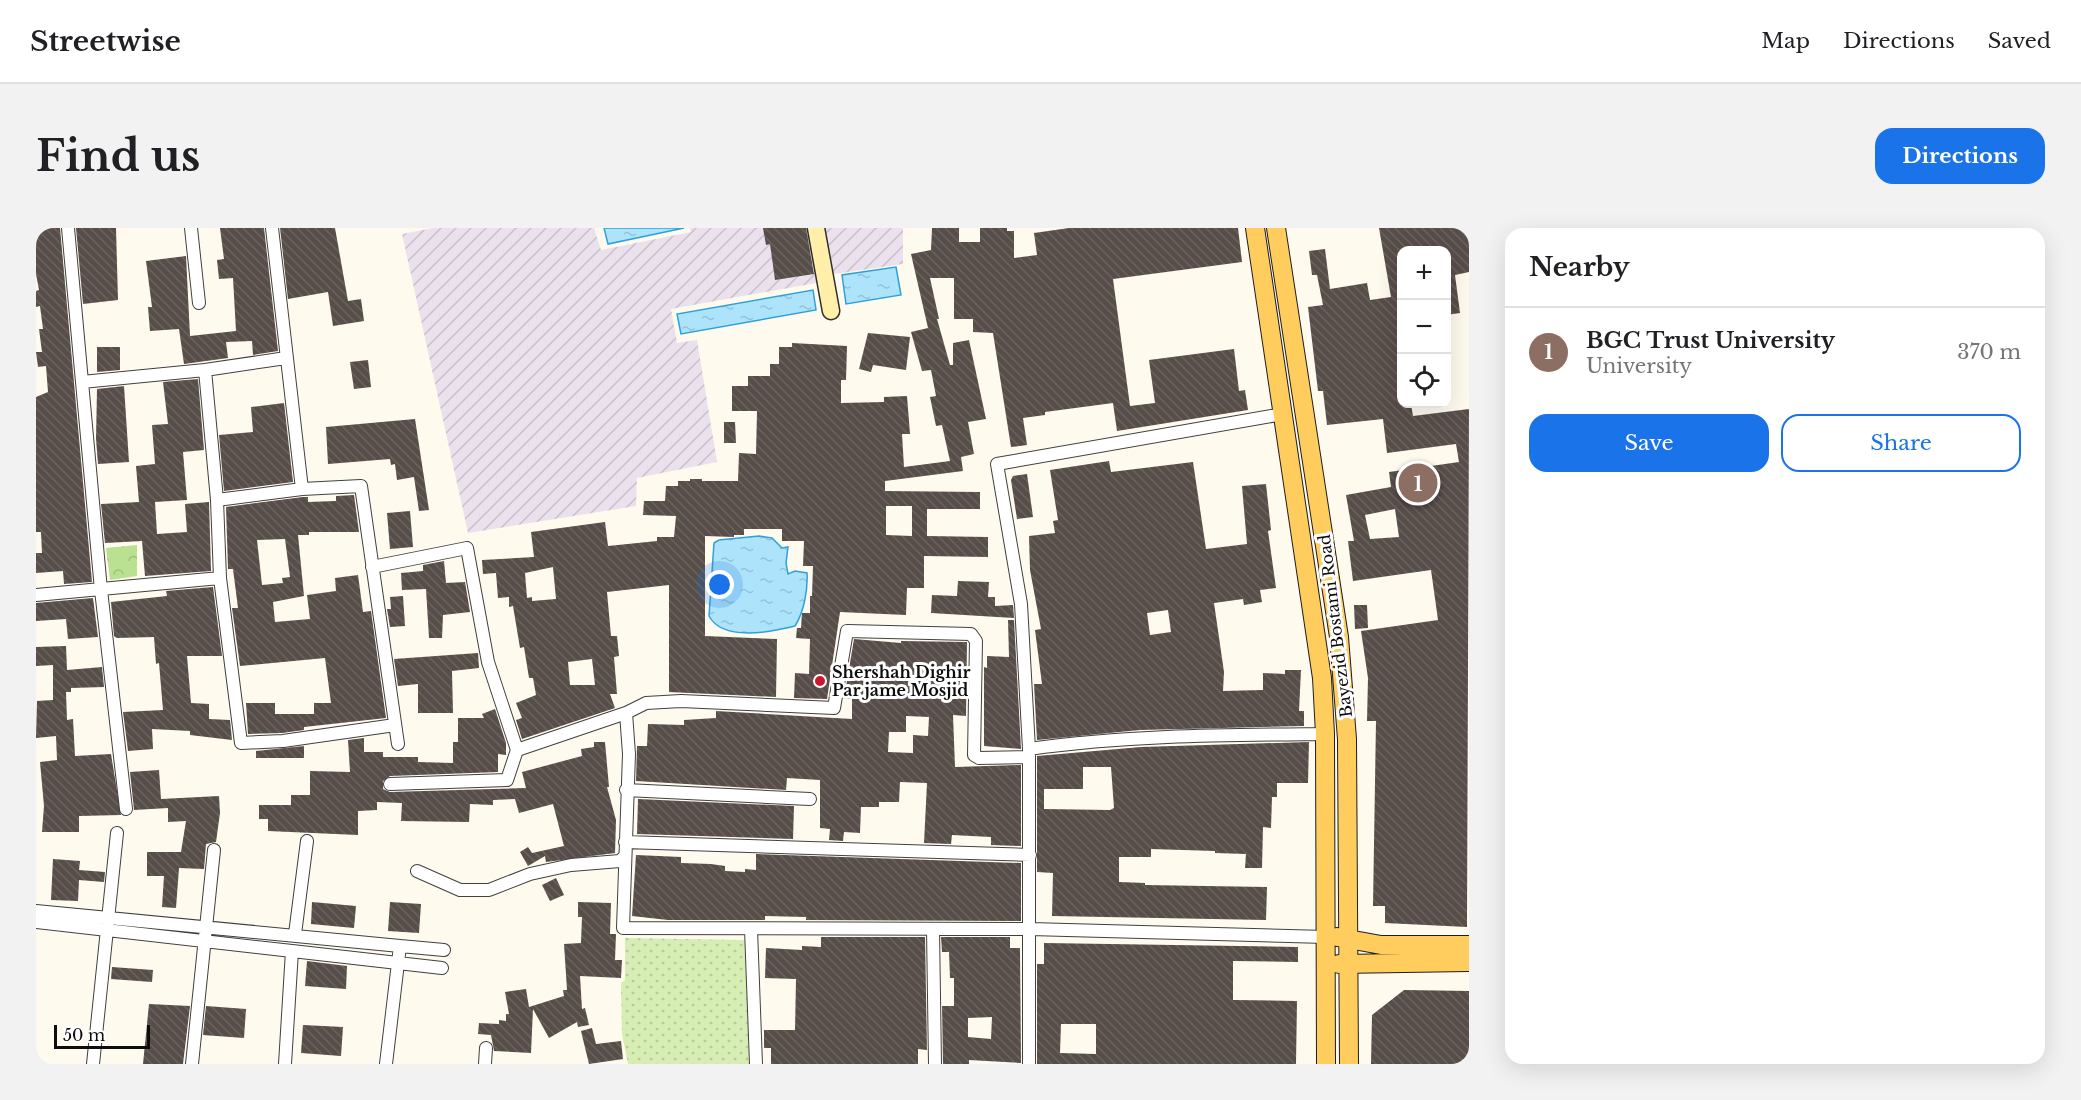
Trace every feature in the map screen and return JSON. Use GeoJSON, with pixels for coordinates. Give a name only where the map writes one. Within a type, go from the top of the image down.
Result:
{"type":"FeatureCollection","features":[{"type":"Feature","properties":{"kind":"main road","name":"Bayezid Bostami Road"},"geometry":{"type":"LineString","coordinates":[[1256,228],[1317,639],[1325,734],[1326,1064]]}},
{"type":"Feature","properties":{"kind":"main road","name":"Bayezid Bostami Road"},"geometry":{"type":"LineString","coordinates":[[1276,228],[1340,638],[1347,739],[1349,1064]]}},
{"type":"Feature","properties":{"kind":"main road"},"geometry":{"type":"LineString","coordinates":[[1326,937],[1349,938],[1381,945],[1469,945]]}},
{"type":"Feature","properties":{"kind":"main road"},"geometry":{"type":"LineString","coordinates":[[1326,964],[1469,962]]}},
{"type":"Feature","properties":{"kind":"street"},"geometry":{"type":"LineString","coordinates":[[68,228],[101,590],[126,809]]}},
{"type":"Feature","properties":{"kind":"street"},"geometry":{"type":"LineString","coordinates":[[191,228],[199,303]]}},
{"type":"Feature","properties":{"kind":"street"},"geometry":{"type":"LineString","coordinates":[[272,228],[302,489]]}},
{"type":"Feature","properties":{"kind":"street"},"geometry":{"type":"LineString","coordinates":[[816,228],[831,311]]}},
{"type":"Feature","properties":{"kind":"street"},"geometry":{"type":"LineString","coordinates":[[82,382],[205,370],[286,358]]}},
{"type":"Feature","properties":{"kind":"street"},"geometry":{"type":"LineString","coordinates":[[205,370],[217,500],[220,578],[241,743],[283,741],[395,725]]}},
{"type":"Feature","properties":{"kind":"street"},"geometry":{"type":"LineString","coordinates":[[1029,1064],[1029,753],[1021,604],[997,464],[1283,414]]}},
{"type":"Feature","properties":{"kind":"street"},"geometry":{"type":"LineString","coordinates":[[217,500],[302,489],[361,486],[398,744]]}},
{"type":"Feature","properties":{"kind":"street"},"geometry":{"type":"LineString","coordinates":[[372,567],[466,548],[488,662],[517,750],[507,780],[390,784]]}},
{"type":"Feature","properties":{"kind":"street"},"geometry":{"type":"LineString","coordinates":[[36,595],[220,578]]}},
{"type":"Feature","properties":{"kind":"street"},"geometry":{"type":"LineString","coordinates":[[517,750],[626,713],[646,703],[681,701],[834,708],[847,631],[971,634],[976,641],[974,755],[979,758],[1029,753],[1086,741],[1169,736],[1325,734]]}},
{"type":"Feature","properties":{"kind":"street"},"geometry":{"type":"LineString","coordinates":[[626,713],[629,754],[623,928],[1030,929],[1326,937]]}},
{"type":"Feature","properties":{"kind":"street"},"geometry":{"type":"LineString","coordinates":[[626,790],[810,799]]}},
{"type":"Feature","properties":{"kind":"street"},"geometry":{"type":"LineString","coordinates":[[93,1064],[117,833]]}},
{"type":"Feature","properties":{"kind":"street"},"geometry":{"type":"LineString","coordinates":[[295,934],[307,841]]}},
{"type":"Feature","properties":{"kind":"street"},"geometry":{"type":"LineString","coordinates":[[625,842],[1030,855]]}},
{"type":"Feature","properties":{"kind":"street"},"geometry":{"type":"LineString","coordinates":[[192,1064],[214,850]]}},
{"type":"Feature","properties":{"kind":"street"},"geometry":{"type":"LineString","coordinates":[[417,871],[460,890],[489,890],[530,874],[571,865],[620,861],[625,856]]}},
{"type":"Feature","properties":{"kind":"street"},"geometry":{"type":"LineString","coordinates":[[36,910],[204,940],[442,969]]}},
{"type":"Feature","properties":{"kind":"street"},"geometry":{"type":"LineString","coordinates":[[36,922],[207,925],[444,950]]}},
{"type":"Feature","properties":{"kind":"street"},"geometry":{"type":"LineString","coordinates":[[751,929],[756,1064]]}},
{"type":"Feature","properties":{"kind":"street"},"geometry":{"type":"LineString","coordinates":[[933,929],[935,1064]]}},
{"type":"Feature","properties":{"kind":"street"},"geometry":{"type":"LineString","coordinates":[[386,1064],[400,946]]}},
{"type":"Feature","properties":{"kind":"street"},"geometry":{"type":"LineString","coordinates":[[285,1064],[292,951]]}},
{"type":"Feature","properties":{"kind":"street"},"geometry":{"type":"LineString","coordinates":[[485,1064],[486,1048]]}},
{"type":"Feature","properties":{"kind":"shaded area"},"geometry":{"type":"Polygon","coordinates":[[[433,228],[594,228],[601,250],[691,232],[690,228],[813,228],[822,282],[671,309],[677,343],[697,340],[717,462],[637,478],[636,506],[468,533],[402,234],[433,228]]]}},
{"type":"Feature","properties":{"kind":"shaded area"},"geometry":{"type":"Polygon","coordinates":[[[819,228],[903,228],[903,264],[828,275],[819,228]]]}},
{"type":"Feature","properties":{"kind":"green space"},"geometry":{"type":"Polygon","coordinates":[[[137,545],[137,576],[110,580],[106,548],[137,545]]]}},
{"type":"Feature","properties":{"kind":"green space"},"geometry":{"type":"Polygon","coordinates":[[[625,938],[745,940],[749,1064],[628,1064],[622,1034],[621,983],[625,980],[625,938]]]}},
{"type":"Feature","properties":{"kind":"water"},"geometry":{"type":"Polygon","coordinates":[[[604,228],[684,228],[608,244],[604,228]]]}},
{"type":"Feature","properties":{"kind":"water"},"geometry":{"type":"Polygon","coordinates":[[[896,267],[901,295],[846,304],[842,275],[896,267]]]}},
{"type":"Feature","properties":{"kind":"water"},"geometry":{"type":"Polygon","coordinates":[[[813,290],[816,310],[681,334],[677,314],[813,290]]]}},
{"type":"Feature","properties":{"kind":"water"},"geometry":{"type":"Polygon","coordinates":[[[759,536],[772,538],[782,548],[788,547],[786,563],[788,574],[795,571],[807,573],[806,593],[801,614],[795,626],[785,628],[748,633],[725,629],[709,616],[714,543],[719,540],[759,536]]]}},
{"type":"Feature","properties":{"kind":"building"},"geometry":{"type":"Polygon","coordinates":[[[36,228],[60,228],[92,582],[64,584],[63,571],[36,573],[36,553],[42,553],[41,532],[36,532],[36,397],[48,392],[46,366],[38,367],[36,352],[42,352],[39,329],[43,329],[40,306],[36,307],[36,291],[39,290],[36,274],[36,228]]]}},
{"type":"Feature","properties":{"kind":"building"},"geometry":{"type":"Polygon","coordinates":[[[76,228],[116,228],[118,300],[83,304],[76,228]]]}},
{"type":"Feature","properties":{"kind":"building"},"geometry":{"type":"Polygon","coordinates":[[[220,228],[264,228],[278,351],[253,355],[252,341],[226,342],[228,358],[184,364],[179,329],[150,331],[148,307],[152,307],[146,261],[186,256],[190,336],[236,331],[233,278],[219,279],[217,260],[224,259],[220,228]]]}},
{"type":"Feature","properties":{"kind":"building"},"geometry":{"type":"Polygon","coordinates":[[[280,228],[335,228],[348,301],[361,299],[364,321],[333,326],[328,292],[288,299],[280,228]]]}},
{"type":"Feature","properties":{"kind":"building"},"geometry":{"type":"Polygon","coordinates":[[[763,228],[806,228],[814,274],[775,280],[770,244],[766,245],[763,228]]]}},
{"type":"Feature","properties":{"kind":"building"},"geometry":{"type":"Polygon","coordinates":[[[932,228],[959,228],[959,242],[980,242],[980,228],[1007,228],[1007,231],[1014,231],[1014,258],[1037,255],[1034,233],[1069,228],[1238,228],[1242,262],[1113,279],[1130,406],[1155,403],[1149,360],[1234,349],[1239,391],[1245,390],[1248,410],[1117,431],[1113,403],[1045,412],[1045,415],[1023,418],[1027,445],[1011,447],[993,333],[973,332],[973,319],[954,319],[954,278],[930,278],[939,319],[937,319],[950,365],[953,365],[953,343],[969,340],[986,419],[968,422],[974,454],[961,457],[963,471],[885,481],[885,491],[980,492],[980,509],[927,509],[927,536],[988,537],[988,557],[924,556],[924,588],[907,588],[906,615],[840,612],[827,699],[794,698],[795,673],[809,674],[810,639],[796,638],[797,628],[801,628],[802,613],[810,613],[810,596],[812,596],[813,566],[803,566],[804,541],[782,541],[782,529],[744,529],[744,535],[734,535],[734,537],[705,536],[705,636],[777,639],[776,697],[669,692],[669,585],[607,592],[611,636],[617,636],[619,656],[614,657],[617,694],[610,694],[615,708],[522,739],[516,720],[522,718],[516,703],[536,695],[533,678],[529,678],[524,647],[520,648],[513,606],[509,607],[509,597],[498,598],[496,573],[483,574],[482,560],[534,557],[531,532],[605,522],[608,546],[657,541],[657,537],[674,537],[676,516],[643,515],[644,501],[665,501],[666,486],[678,486],[678,481],[702,479],[702,481],[738,481],[739,453],[756,454],[757,411],[732,411],[732,386],[748,386],[748,376],[770,376],[770,364],[779,364],[779,347],[792,347],[792,343],[847,346],[846,380],[841,380],[841,403],[884,402],[884,397],[907,396],[910,434],[902,434],[904,467],[950,461],[942,425],[936,426],[930,397],[936,396],[931,370],[922,371],[911,332],[928,328],[911,254],[931,250],[932,228]],[[886,506],[886,535],[912,536],[912,506],[886,506]],[[553,567],[525,573],[527,598],[532,597],[532,601],[556,599],[553,567]],[[592,659],[568,662],[570,685],[595,685],[592,659]]]}},
{"type":"Feature","properties":{"kind":"building"},"geometry":{"type":"Polygon","coordinates":[[[1379,228],[1469,228],[1469,272],[1455,275],[1460,313],[1451,314],[1451,246],[1397,246],[1397,408],[1412,408],[1413,416],[1469,409],[1467,927],[1385,923],[1385,906],[1373,906],[1376,721],[1367,721],[1368,678],[1361,631],[1438,620],[1431,570],[1353,581],[1348,541],[1354,541],[1346,495],[1391,487],[1389,472],[1459,462],[1456,444],[1387,453],[1383,419],[1327,425],[1323,391],[1318,391],[1308,307],[1323,305],[1317,275],[1312,275],[1309,251],[1325,249],[1330,289],[1367,283],[1370,300],[1391,297],[1379,228]],[[1395,509],[1365,515],[1370,539],[1399,537],[1395,509]]]}},
{"type":"Feature","properties":{"kind":"building"},"geometry":{"type":"Polygon","coordinates":[[[868,333],[910,337],[906,370],[873,365],[871,372],[859,369],[868,333]]]}},
{"type":"Feature","properties":{"kind":"building"},"geometry":{"type":"Polygon","coordinates":[[[97,347],[120,347],[120,370],[97,372],[97,347]]]}},
{"type":"Feature","properties":{"kind":"building"},"geometry":{"type":"Polygon","coordinates":[[[368,360],[371,387],[354,389],[350,362],[368,360]]]}},
{"type":"Feature","properties":{"kind":"building"},"geometry":{"type":"Polygon","coordinates":[[[198,379],[204,450],[183,452],[187,500],[155,502],[157,534],[187,532],[185,504],[209,502],[211,571],[145,576],[142,541],[105,543],[101,504],[139,502],[136,466],[155,464],[152,425],[168,424],[163,382],[198,379]]]}},
{"type":"Feature","properties":{"kind":"building"},"geometry":{"type":"Polygon","coordinates":[[[124,386],[129,462],[98,464],[97,389],[124,386]]]}},
{"type":"Feature","properties":{"kind":"building"},"geometry":{"type":"Polygon","coordinates":[[[284,403],[293,482],[224,491],[219,435],[253,432],[251,407],[284,403]]]}},
{"type":"Feature","properties":{"kind":"building"},"geometry":{"type":"Polygon","coordinates":[[[415,419],[429,510],[419,511],[414,477],[397,480],[395,464],[391,465],[390,459],[328,464],[326,427],[415,419]]]}},
{"type":"Feature","properties":{"kind":"building"},"geometry":{"type":"Polygon","coordinates":[[[724,422],[735,422],[736,443],[724,443],[724,422]]]}},
{"type":"Feature","properties":{"kind":"building"},"geometry":{"type":"Polygon","coordinates":[[[1109,461],[1111,472],[1193,462],[1206,549],[1247,544],[1242,486],[1266,484],[1271,530],[1268,531],[1276,588],[1260,590],[1262,602],[1244,605],[1243,599],[1214,603],[1224,672],[1223,691],[1263,690],[1263,673],[1285,674],[1285,670],[1301,670],[1299,711],[1304,711],[1304,726],[1140,730],[1037,740],[1034,684],[1042,684],[1035,630],[1041,629],[1030,570],[1029,536],[1055,533],[1053,521],[1058,520],[1050,470],[1109,461]],[[1168,610],[1147,613],[1150,635],[1171,632],[1168,610]]]}},
{"type":"Feature","properties":{"kind":"building"},"geometry":{"type":"Polygon","coordinates":[[[1027,474],[1033,517],[1017,519],[1011,480],[1013,476],[1027,474]]]}},
{"type":"Feature","properties":{"kind":"building"},"geometry":{"type":"Polygon","coordinates":[[[354,495],[359,532],[309,532],[309,535],[298,535],[304,596],[273,602],[275,622],[310,619],[307,595],[336,591],[335,578],[358,575],[363,612],[371,611],[386,718],[304,727],[304,730],[282,733],[248,734],[246,703],[275,703],[275,714],[314,714],[314,703],[331,703],[325,658],[240,666],[232,608],[238,608],[233,569],[228,569],[226,507],[303,497],[308,497],[308,502],[336,501],[336,496],[354,495]],[[285,539],[257,540],[262,585],[283,583],[282,578],[290,577],[285,539]]]}},
{"type":"Feature","properties":{"kind":"building"},"geometry":{"type":"Polygon","coordinates":[[[410,511],[413,547],[390,549],[387,513],[410,511]]]}},
{"type":"Feature","properties":{"kind":"building"},"geometry":{"type":"Polygon","coordinates":[[[444,561],[446,583],[465,582],[470,612],[443,615],[442,638],[429,638],[426,589],[402,590],[401,573],[423,571],[423,565],[444,561]]]}},
{"type":"Feature","properties":{"kind":"building"},"geometry":{"type":"Polygon","coordinates":[[[958,581],[989,582],[988,597],[995,597],[995,606],[1013,605],[1014,618],[931,613],[932,595],[957,596],[958,581]]]}},
{"type":"Feature","properties":{"kind":"building"},"geometry":{"type":"Polygon","coordinates":[[[213,587],[222,656],[187,656],[191,703],[209,704],[209,719],[230,720],[232,740],[190,735],[190,731],[152,729],[153,749],[128,751],[123,712],[163,710],[159,663],[156,664],[154,637],[117,638],[114,636],[111,602],[167,596],[166,591],[213,587]]]}},
{"type":"Feature","properties":{"kind":"building"},"geometry":{"type":"Polygon","coordinates":[[[403,596],[405,626],[390,627],[387,609],[391,609],[390,597],[403,596]]]}},
{"type":"Feature","properties":{"kind":"building"},"geometry":{"type":"Polygon","coordinates":[[[93,598],[98,637],[68,639],[66,619],[36,621],[36,603],[93,598]]]}},
{"type":"Feature","properties":{"kind":"building"},"geometry":{"type":"Polygon","coordinates":[[[1354,605],[1367,605],[1368,628],[1355,629],[1354,605]]]}},
{"type":"Feature","properties":{"kind":"building"},"geometry":{"type":"Polygon","coordinates":[[[1008,620],[1014,620],[1021,749],[984,746],[984,667],[987,668],[987,656],[1009,657],[1008,620]]]}},
{"type":"Feature","properties":{"kind":"building"},"geometry":{"type":"Polygon","coordinates":[[[854,639],[901,643],[901,641],[967,642],[966,716],[953,715],[955,767],[1021,765],[1021,846],[991,845],[991,837],[952,835],[951,844],[924,843],[927,783],[900,782],[899,802],[879,802],[879,807],[861,807],[860,833],[844,832],[843,841],[829,840],[830,829],[820,828],[820,780],[787,778],[786,790],[636,781],[637,746],[647,746],[648,724],[684,725],[684,720],[716,718],[716,711],[852,719],[852,699],[844,699],[854,639]],[[906,716],[906,732],[889,732],[888,752],[913,753],[913,735],[928,736],[929,717],[906,716]]]}},
{"type":"Feature","properties":{"kind":"building"},"geometry":{"type":"Polygon","coordinates":[[[66,646],[67,670],[102,667],[104,687],[71,688],[71,692],[66,692],[67,720],[73,719],[75,756],[111,754],[121,815],[79,816],[79,832],[42,832],[44,806],[40,762],[57,760],[56,736],[36,738],[37,701],[53,700],[53,665],[36,666],[36,647],[66,646]]]}},
{"type":"Feature","properties":{"kind":"building"},"geometry":{"type":"Polygon","coordinates":[[[478,653],[479,668],[452,671],[453,713],[418,713],[418,684],[398,686],[394,659],[478,653]]]}},
{"type":"Feature","properties":{"kind":"building"},"geometry":{"type":"Polygon","coordinates":[[[495,709],[506,743],[506,755],[498,754],[498,772],[390,776],[383,781],[383,789],[390,792],[526,788],[522,772],[582,756],[581,749],[594,747],[594,742],[605,742],[609,787],[607,787],[616,820],[615,853],[546,862],[545,856],[528,866],[520,852],[528,847],[532,853],[564,846],[553,804],[519,813],[515,799],[493,800],[493,805],[470,804],[469,822],[401,821],[402,803],[377,802],[377,810],[358,811],[358,835],[268,831],[268,819],[259,819],[259,805],[291,805],[291,795],[310,795],[310,771],[350,772],[348,740],[364,738],[364,752],[383,752],[383,757],[418,757],[418,762],[453,763],[453,742],[458,742],[458,718],[484,718],[482,714],[495,709]]]}},
{"type":"Feature","properties":{"kind":"building"},"geometry":{"type":"Polygon","coordinates":[[[1309,742],[1308,783],[1277,783],[1277,797],[1272,797],[1271,828],[1263,827],[1262,868],[1245,868],[1246,854],[1215,853],[1215,851],[1151,849],[1151,857],[1119,857],[1119,882],[1145,883],[1145,885],[1267,887],[1266,920],[1052,916],[1053,873],[1037,872],[1037,756],[1141,747],[1309,742]],[[1083,767],[1083,789],[1044,789],[1044,809],[1110,810],[1114,808],[1111,767],[1083,767]]]}},
{"type":"Feature","properties":{"kind":"building"},"geometry":{"type":"Polygon","coordinates":[[[304,746],[304,758],[256,758],[256,751],[304,746]]]}},
{"type":"Feature","properties":{"kind":"building"},"geometry":{"type":"Polygon","coordinates":[[[159,770],[161,799],[219,796],[220,813],[216,842],[206,844],[204,869],[179,868],[176,908],[162,907],[164,876],[147,876],[147,852],[181,852],[186,821],[168,822],[168,808],[134,810],[130,772],[159,770]]]}},
{"type":"Feature","properties":{"kind":"building"},"geometry":{"type":"Polygon","coordinates":[[[638,799],[794,806],[793,839],[637,834],[638,799]]]}},
{"type":"Feature","properties":{"kind":"building"},"geometry":{"type":"Polygon","coordinates":[[[756,854],[1021,863],[1021,921],[806,920],[806,917],[765,916],[765,920],[668,920],[632,916],[636,855],[681,857],[681,863],[711,864],[725,866],[725,871],[745,872],[745,869],[756,870],[756,854]]]}},
{"type":"Feature","properties":{"kind":"building"},"geometry":{"type":"Polygon","coordinates":[[[53,859],[80,861],[79,870],[105,872],[104,882],[79,880],[78,901],[51,900],[53,859]]]}},
{"type":"Feature","properties":{"kind":"building"},"geometry":{"type":"Polygon","coordinates":[[[556,878],[564,895],[550,901],[542,885],[556,878]]]}},
{"type":"Feature","properties":{"kind":"building"},"geometry":{"type":"Polygon","coordinates":[[[312,902],[356,906],[354,928],[311,924],[312,902]]]}},
{"type":"Feature","properties":{"kind":"building"},"geometry":{"type":"Polygon","coordinates":[[[390,902],[421,904],[419,933],[388,931],[390,902]]]}},
{"type":"Feature","properties":{"kind":"building"},"geometry":{"type":"Polygon","coordinates":[[[578,902],[611,903],[610,934],[616,934],[615,960],[622,960],[621,978],[580,976],[582,1009],[585,1008],[589,1025],[578,1027],[577,1022],[549,1038],[533,1009],[531,1053],[494,1051],[491,1035],[478,1034],[479,1023],[499,1024],[499,1020],[506,1021],[506,1014],[509,1014],[505,992],[526,989],[529,1007],[564,996],[563,990],[567,990],[564,944],[581,943],[582,917],[578,917],[578,902]]]}},
{"type":"Feature","properties":{"kind":"building"},"geometry":{"type":"Polygon","coordinates":[[[821,937],[925,937],[927,1050],[918,1049],[918,1064],[771,1064],[771,1048],[764,1048],[764,1030],[795,1030],[796,979],[765,978],[766,948],[802,950],[802,946],[821,947],[821,937]]]}},
{"type":"Feature","properties":{"kind":"building"},"geometry":{"type":"Polygon","coordinates":[[[941,937],[1010,937],[1010,948],[1020,948],[1021,1063],[969,1060],[969,1064],[943,1064],[942,1006],[954,1006],[954,978],[950,978],[949,952],[942,952],[941,937]],[[992,1017],[968,1018],[968,1037],[991,1039],[992,1017]]]}},
{"type":"Feature","properties":{"kind":"building"},"geometry":{"type":"Polygon","coordinates":[[[1044,943],[1298,947],[1298,962],[1233,961],[1233,1000],[1297,1001],[1296,1064],[1037,1064],[1037,964],[1044,964],[1044,943]],[[1061,1024],[1060,1053],[1096,1054],[1096,1024],[1061,1024]]]}},
{"type":"Feature","properties":{"kind":"building"},"geometry":{"type":"Polygon","coordinates":[[[307,961],[347,966],[346,989],[305,986],[307,961]]]}},
{"type":"Feature","properties":{"kind":"building"},"geometry":{"type":"Polygon","coordinates":[[[112,967],[153,970],[152,982],[111,979],[112,967]]]}},
{"type":"Feature","properties":{"kind":"building"},"geometry":{"type":"Polygon","coordinates":[[[1404,990],[1469,991],[1469,1064],[1371,1064],[1372,1015],[1404,990]]]}},
{"type":"Feature","properties":{"kind":"building"},"geometry":{"type":"Polygon","coordinates":[[[149,1004],[190,1006],[183,1064],[143,1064],[149,1004]]]}},
{"type":"Feature","properties":{"kind":"building"},"geometry":{"type":"Polygon","coordinates":[[[206,1006],[246,1009],[244,1038],[203,1035],[206,1006]]]}},
{"type":"Feature","properties":{"kind":"building"},"geometry":{"type":"Polygon","coordinates":[[[303,1025],[343,1027],[341,1056],[301,1053],[303,1025]]]}},
{"type":"Feature","properties":{"kind":"building"},"geometry":{"type":"Polygon","coordinates":[[[592,1028],[596,1044],[621,1041],[623,1059],[589,1064],[581,1031],[592,1028]]]}},
{"type":"Feature","properties":{"kind":"place","name":"BGC Trust University"},"geometry":{"type":"Point","coordinates":[1418,483]}},
{"type":"Feature","properties":{"kind":"place","name":"Shershah Dighir Par jame Mosjid"},"geometry":{"type":"Point","coordinates":[820,681]}}]}
